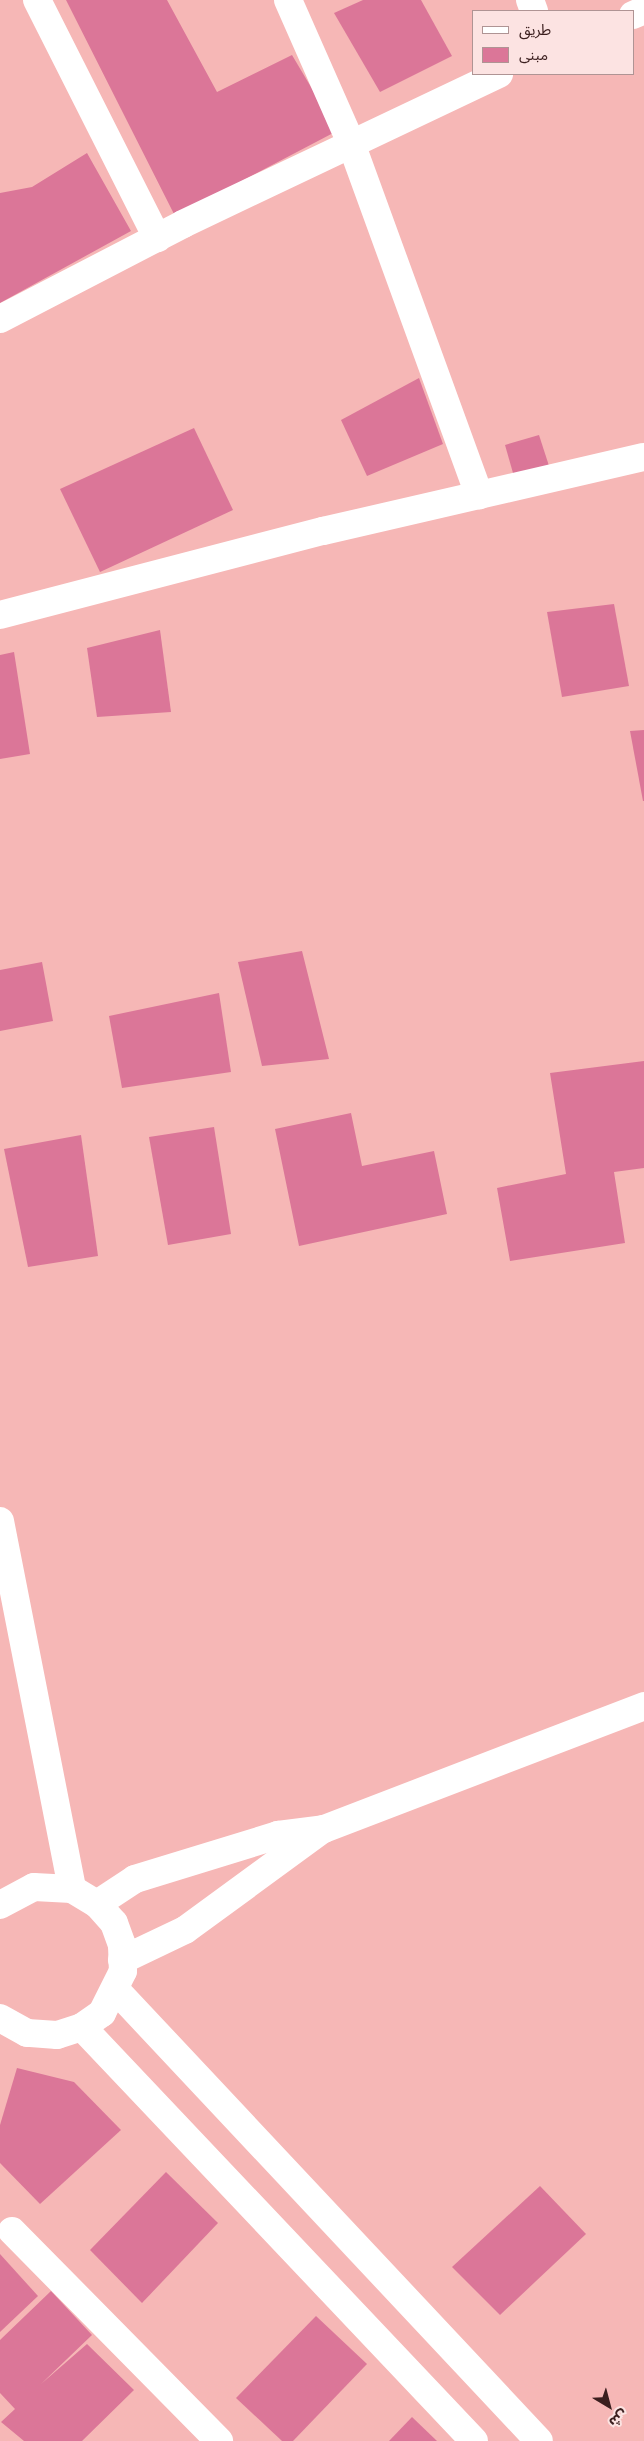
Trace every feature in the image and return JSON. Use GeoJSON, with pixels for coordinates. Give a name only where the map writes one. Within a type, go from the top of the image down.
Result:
{"type":"FeatureCollection","features":[{"type":"Feature","properties":{"kind":"street"},"geometry":{"type":"LineString","coordinates":[[37,0],[157,238]]}},
{"type":"Feature","properties":{"kind":"street"},"geometry":{"type":"LineString","coordinates":[[288,0],[351,143],[479,496]]}},
{"type":"Feature","properties":{"kind":"street"},"geometry":{"type":"LineString","coordinates":[[0,319],[157,238],[351,143],[497,75]]}},
{"type":"Feature","properties":{"kind":"street"},"geometry":{"type":"LineString","coordinates":[[0,615],[644,457]]}},
{"type":"Feature","properties":{"kind":"street"},"geometry":{"type":"LineString","coordinates":[[0,1521],[72,1889]]}},
{"type":"Feature","properties":{"kind":"street"},"geometry":{"type":"LineString","coordinates":[[97,1904],[135,1879],[278,1835],[324,1829],[644,1706]]}},
{"type":"Feature","properties":{"kind":"street"},"geometry":{"type":"LineString","coordinates":[[122,1960],[185,1930],[324,1829]]}},
{"type":"Feature","properties":{"kind":"street"},"geometry":{"type":"LineString","coordinates":[[0,2018],[27,2033],[57,2035],[82,2027],[102,2013],[116,1990],[122,1960],[114,1923],[97,1904],[72,1889],[34,1887],[1,1896]]}},
{"type":"Feature","properties":{"kind":"street"},"geometry":{"type":"LineString","coordinates":[[116,1990],[539,2441]]}},
{"type":"Feature","properties":{"kind":"street"},"geometry":{"type":"LineString","coordinates":[[82,2027],[474,2441]]}},
{"type":"Feature","properties":{"kind":"street"},"geometry":{"type":"LineString","coordinates":[[12,2231],[219,2441]]}},
{"type":"Feature","properties":{"kind":"building"},"geometry":{"type":"Polygon","coordinates":[[[66,0],[167,0],[217,92],[292,55],[337,131],[175,216],[66,0]]]}},
{"type":"Feature","properties":{"kind":"building"},"geometry":{"type":"Polygon","coordinates":[[[363,0],[421,0],[452,56],[380,92],[334,13],[363,0]]]}},
{"type":"Feature","properties":{"kind":"building"},"geometry":{"type":"Polygon","coordinates":[[[87,153],[131,231],[0,303],[0,193],[32,187],[87,153]]]}},
{"type":"Feature","properties":{"kind":"building"},"geometry":{"type":"Polygon","coordinates":[[[419,378],[443,444],[367,476],[341,420],[419,378]]]}},
{"type":"Feature","properties":{"kind":"building"},"geometry":{"type":"Polygon","coordinates":[[[194,428],[233,510],[100,572],[60,489],[194,428]]]}},
{"type":"Feature","properties":{"kind":"building"},"geometry":{"type":"Polygon","coordinates":[[[539,435],[550,469],[515,480],[505,445],[539,435]]]}},
{"type":"Feature","properties":{"kind":"building"},"geometry":{"type":"Polygon","coordinates":[[[614,604],[629,686],[562,697],[547,612],[614,604]]]}},
{"type":"Feature","properties":{"kind":"building"},"geometry":{"type":"Polygon","coordinates":[[[160,630],[171,712],[97,717],[87,648],[160,630]]]}},
{"type":"Feature","properties":{"kind":"building"},"geometry":{"type":"Polygon","coordinates":[[[14,652],[30,754],[0,759],[0,655],[14,652]]]}},
{"type":"Feature","properties":{"kind":"building"},"geometry":{"type":"Polygon","coordinates":[[[644,730],[644,801],[643,801],[630,731],[644,730]]]}},
{"type":"Feature","properties":{"kind":"building"},"geometry":{"type":"Polygon","coordinates":[[[302,951],[329,1059],[262,1066],[238,962],[302,951]]]}},
{"type":"Feature","properties":{"kind":"building"},"geometry":{"type":"Polygon","coordinates":[[[42,962],[53,1021],[0,1031],[0,970],[42,962]]]}},
{"type":"Feature","properties":{"kind":"building"},"geometry":{"type":"Polygon","coordinates":[[[219,993],[231,1072],[122,1088],[109,1016],[219,993]]]}},
{"type":"Feature","properties":{"kind":"building"},"geometry":{"type":"Polygon","coordinates":[[[644,1061],[644,1168],[614,1172],[625,1243],[510,1261],[497,1188],[566,1174],[550,1073],[644,1061]]]}},
{"type":"Feature","properties":{"kind":"building"},"geometry":{"type":"Polygon","coordinates":[[[351,1113],[362,1166],[434,1151],[447,1214],[299,1246],[275,1129],[351,1113]]]}},
{"type":"Feature","properties":{"kind":"building"},"geometry":{"type":"Polygon","coordinates":[[[214,1127],[231,1234],[168,1245],[149,1137],[214,1127]]]}},
{"type":"Feature","properties":{"kind":"building"},"geometry":{"type":"Polygon","coordinates":[[[81,1135],[98,1256],[28,1267],[4,1149],[81,1135]]]}},
{"type":"Feature","properties":{"kind":"building"},"geometry":{"type":"Polygon","coordinates":[[[17,2068],[74,2082],[121,2130],[40,2204],[0,2163],[0,2125],[17,2068]]]}},
{"type":"Feature","properties":{"kind":"building"},"geometry":{"type":"Polygon","coordinates":[[[166,2172],[218,2223],[142,2303],[90,2250],[166,2172]]]}},
{"type":"Feature","properties":{"kind":"building"},"geometry":{"type":"Polygon","coordinates":[[[540,2186],[586,2234],[500,2315],[452,2267],[540,2186]]]}},
{"type":"Feature","properties":{"kind":"building"},"geometry":{"type":"Polygon","coordinates":[[[0,2254],[38,2296],[0,2332],[0,2254]]]}},
{"type":"Feature","properties":{"kind":"building"},"geometry":{"type":"Polygon","coordinates":[[[51,2291],[92,2335],[41,2384],[87,2344],[134,2390],[82,2441],[24,2441],[1,2422],[15,2409],[0,2393],[0,2340],[51,2291]]]}},
{"type":"Feature","properties":{"kind":"building"},"geometry":{"type":"Polygon","coordinates":[[[316,2316],[367,2364],[293,2441],[282,2441],[236,2398],[316,2316]]]}},
{"type":"Feature","properties":{"kind":"building"},"geometry":{"type":"Polygon","coordinates":[[[412,2417],[437,2441],[389,2441],[412,2417]]]}}]}
